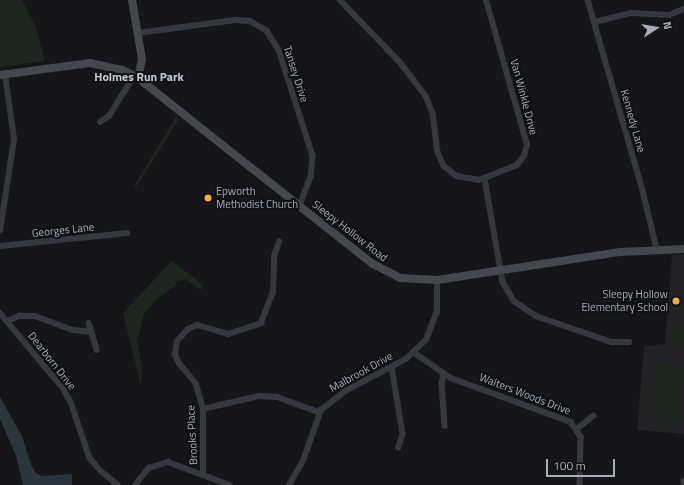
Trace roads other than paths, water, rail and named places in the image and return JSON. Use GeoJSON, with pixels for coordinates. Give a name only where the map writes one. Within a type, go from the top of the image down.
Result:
{"type":"FeatureCollection","features":[{"type":"Feature","properties":{"kind":"main road"},"geometry":{"type":"LineString","coordinates":[[132,0],[142,59],[136,77]]}},
{"type":"Feature","properties":{"kind":"main road","name":"Sleepy Hollow Road"},"geometry":{"type":"LineString","coordinates":[[3,75],[90,62],[114,66],[136,77],[388,274],[409,280],[437,280],[501,269],[622,252],[684,248]]}},
{"type":"Feature","properties":{"kind":"street","name":"Van Winkle Drive"},"geometry":{"type":"LineString","coordinates":[[340,0],[400,62],[426,96],[433,113],[438,152],[444,166],[457,176],[485,179],[517,165],[524,156],[527,145],[486,0]]}},
{"type":"Feature","properties":{"kind":"street","name":"Kennedy Lane"},"geometry":{"type":"LineString","coordinates":[[588,0],[657,249]]}},
{"type":"Feature","properties":{"kind":"street"},"geometry":{"type":"LineString","coordinates":[[595,22],[631,13],[669,15],[684,9]]}},
{"type":"Feature","properties":{"kind":"street","name":"Tansey Drive"},"geometry":{"type":"LineString","coordinates":[[138,32],[235,20],[250,21],[267,31],[279,50],[313,156],[311,177],[300,206]]}},
{"type":"Feature","properties":{"kind":"street"},"geometry":{"type":"LineString","coordinates":[[0,231],[14,139],[3,75]]}},
{"type":"Feature","properties":{"kind":"street"},"geometry":{"type":"LineString","coordinates":[[100,122],[108,116],[136,77]]}},
{"type":"Feature","properties":{"kind":"street"},"geometry":{"type":"LineString","coordinates":[[485,179],[501,269],[508,294],[520,307],[530,313],[612,342],[629,342]]}},
{"type":"Feature","properties":{"kind":"street","name":"Georges Lane"},"geometry":{"type":"LineString","coordinates":[[0,246],[127,233]]}},
{"type":"Feature","properties":{"kind":"street","name":"Brooks Place"},"geometry":{"type":"LineString","coordinates":[[203,475],[203,409],[196,384],[179,364],[175,355],[177,341],[188,329],[197,325],[228,334],[261,323],[274,292],[274,256],[279,242]]}},
{"type":"Feature","properties":{"kind":"street","name":"Malbrook Drive"},"geometry":{"type":"LineString","coordinates":[[320,412],[345,391],[392,367],[415,353],[426,340],[436,320],[437,280]]}},
{"type":"Feature","properties":{"kind":"street","name":"Dearborn Drive"},"geometry":{"type":"LineString","coordinates":[[0,313],[63,388],[71,402],[90,458],[101,471],[118,485]]}},
{"type":"Feature","properties":{"kind":"street"},"geometry":{"type":"LineString","coordinates":[[7,321],[19,316],[35,316],[73,330],[91,332]]}},
{"type":"Feature","properties":{"kind":"street"},"geometry":{"type":"LineString","coordinates":[[89,323],[97,350]]}},
{"type":"Feature","properties":{"kind":"street","name":"Walters Woods Drive"},"geometry":{"type":"LineString","coordinates":[[415,353],[444,374],[564,418],[577,429],[582,441],[580,485]]}},
{"type":"Feature","properties":{"kind":"street"},"geometry":{"type":"LineString","coordinates":[[392,367],[403,434],[399,447]]}},
{"type":"Feature","properties":{"kind":"street"},"geometry":{"type":"LineString","coordinates":[[444,374],[442,384],[445,426]]}},
{"type":"Feature","properties":{"kind":"street"},"geometry":{"type":"LineString","coordinates":[[203,409],[260,396],[277,397],[320,412],[303,461],[289,485]]}},
{"type":"Feature","properties":{"kind":"street"},"geometry":{"type":"LineString","coordinates":[[577,429],[593,416]]}},
{"type":"Feature","properties":{"kind":"street"},"geometry":{"type":"LineString","coordinates":[[135,485],[149,468],[161,463],[182,466],[230,485]]}},
{"type":"Feature","properties":{"kind":"place","name":"Epworth Methodist Church"},"geometry":{"type":"Point","coordinates":[208,198]}},
{"type":"Feature","properties":{"kind":"place","name":"Sleepy Hollow Elementary School"},"geometry":{"type":"Point","coordinates":[676,301]}},
{"type":"Feature","properties":{"kind":"district","name":"Holmes Run Park"},"geometry":{"type":"Point","coordinates":[139,77]}}]}
